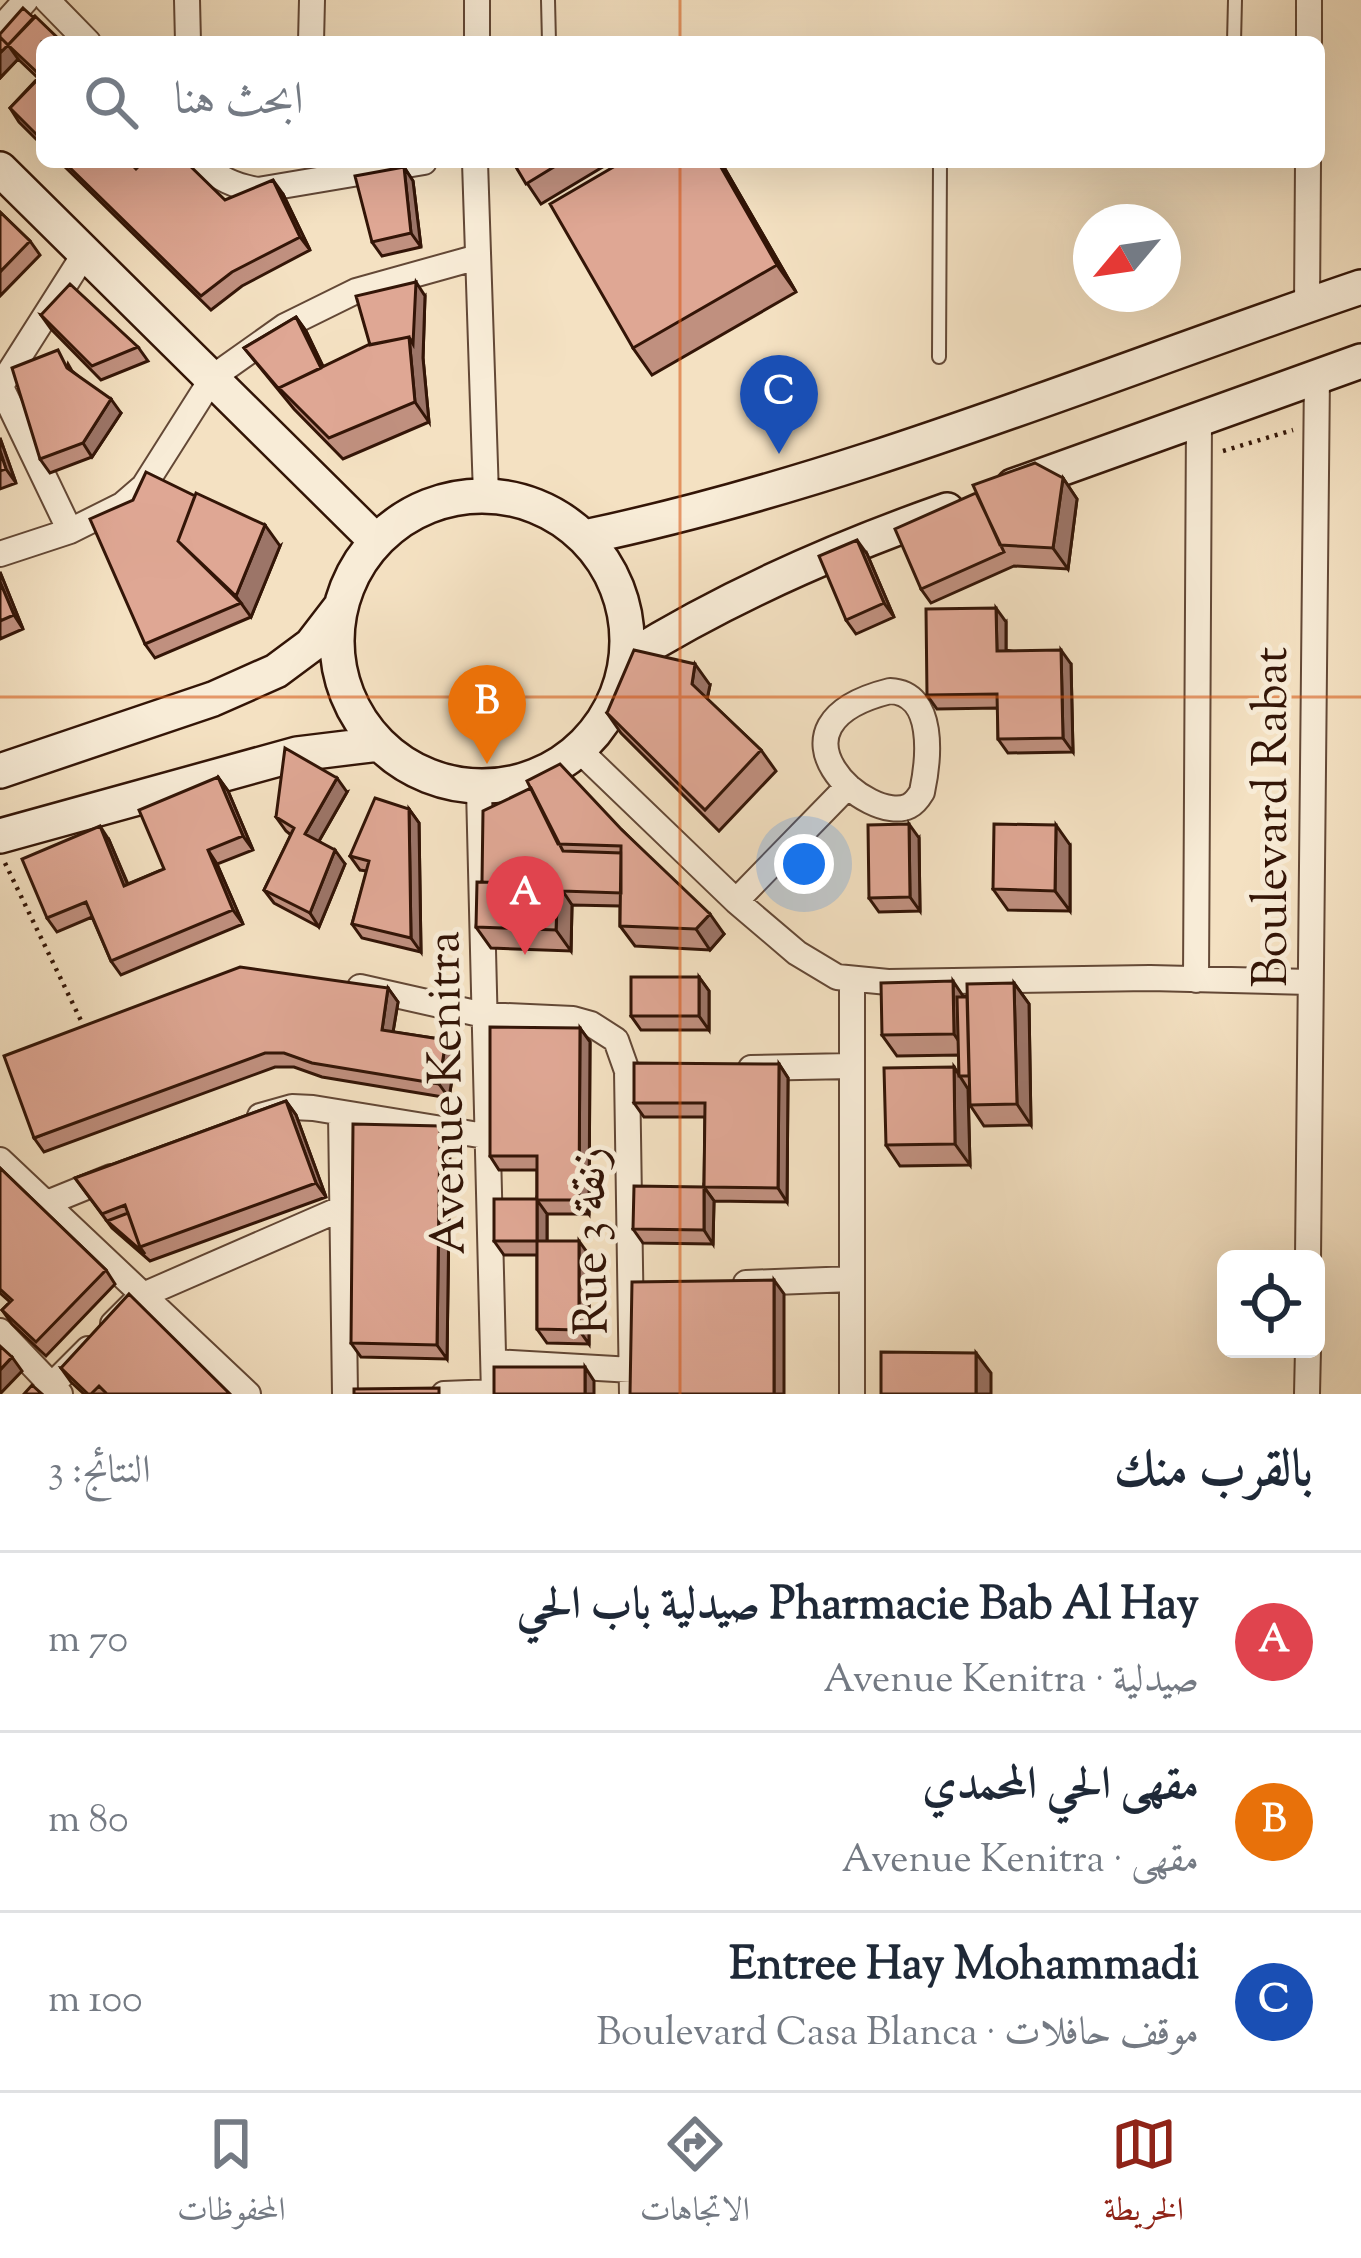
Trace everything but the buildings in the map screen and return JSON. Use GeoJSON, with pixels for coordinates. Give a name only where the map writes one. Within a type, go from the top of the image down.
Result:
{"type":"FeatureCollection","features":[{"type":"Feature","properties":{"kind":"main road"},"geometry":{"type":"LineString","coordinates":[[0,169],[376,541]]}},
{"type":"Feature","properties":{"kind":"main road"},"geometry":{"type":"LineString","coordinates":[[585,537],[836,471],[1361,287]]}},
{"type":"Feature","properties":{"kind":"main road"},"geometry":{"type":"LineString","coordinates":[[627,659],[700,613],[869,538],[1361,361]]}},
{"type":"Feature","properties":{"kind":"main road"},"geometry":{"type":"LineString","coordinates":[[486,494],[539,506],[585,537],[611,573],[619,594],[626,615],[627,659],[619,692],[604,722],[579,750],[529,779],[479,789],[435,778],[405,764],[379,743],[351,703],[338,655],[341,606],[354,571],[376,541],[408,515],[445,499],[486,494]]}},
{"type":"Feature","properties":{"kind":"main road"},"geometry":{"type":"LineString","coordinates":[[0,770],[213,699],[276,671],[311,645],[341,606]]}},
{"type":"Feature","properties":{"kind":"main road"},"geometry":{"type":"LineString","coordinates":[[0,836],[297,754],[379,743]]}},
{"type":"Feature","properties":{"kind":"street"},"geometry":{"type":"LineString","coordinates":[[0,29],[26,0]]}},
{"type":"Feature","properties":{"kind":"street"},"geometry":{"type":"LineString","coordinates":[[47,0],[82,36]]}},
{"type":"Feature","properties":{"kind":"street"},"geometry":{"type":"LineString","coordinates":[[187,0],[188,36]]}},
{"type":"Feature","properties":{"kind":"street"},"geometry":{"type":"LineString","coordinates":[[311,36],[312,0]]}},
{"type":"Feature","properties":{"kind":"street"},"geometry":{"type":"LineString","coordinates":[[476,0],[476,36]]}},
{"type":"Feature","properties":{"kind":"street"},"geometry":{"type":"LineString","coordinates":[[1309,0],[1309,36]]}},
{"type":"Feature","properties":{"kind":"street"},"geometry":{"type":"LineString","coordinates":[[208,168],[237,187],[258,190],[309,171],[347,168]]}},
{"type":"Feature","properties":{"kind":"street"},"geometry":{"type":"LineString","coordinates":[[475,168],[486,494]]}},
{"type":"Feature","properties":{"kind":"street"},"geometry":{"type":"LineString","coordinates":[[1306,305],[1308,168]]}},
{"type":"Feature","properties":{"kind":"street"},"geometry":{"type":"LineString","coordinates":[[70,531],[0,386],[86,253]]}},
{"type":"Feature","properties":{"kind":"street"},"geometry":{"type":"LineString","coordinates":[[0,554],[70,531],[122,505],[144,486],[213,376],[285,326],[356,291],[478,256]]}},
{"type":"Feature","properties":{"kind":"street","name":"Boulevard Rabat"},"geometry":{"type":"LineString","coordinates":[[1308,1250],[1317,376]]}},
{"type":"Feature","properties":{"kind":"street"},"geometry":{"type":"LineString","coordinates":[[1196,980],[1199,420]]}},
{"type":"Feature","properties":{"kind":"street"},"geometry":{"type":"LineString","coordinates":[[904,692],[924,717],[922,792],[908,807],[897,808],[848,786],[826,759],[824,732],[839,713],[865,697],[904,692]]}},
{"type":"Feature","properties":{"kind":"street"},"geometry":{"type":"LineString","coordinates":[[579,750],[797,953],[851,980],[1310,982]]}},
{"type":"Feature","properties":{"kind":"street"},"geometry":{"type":"LineString","coordinates":[[736,901],[848,786]]}},
{"type":"Feature","properties":{"kind":"street","name":"Avenue Kenitra"},"geometry":{"type":"LineString","coordinates":[[479,789],[494,1393]]}},
{"type":"Feature","properties":{"kind":"street"},"geometry":{"type":"LineString","coordinates":[[851,980],[852,1394]]}},
{"type":"Feature","properties":{"kind":"street"},"geometry":{"type":"LineString","coordinates":[[330,981],[484,1015]]}},
{"type":"Feature","properties":{"kind":"street","name":"Rue 3 زنقة"},"geometry":{"type":"LineString","coordinates":[[484,1015],[573,1018],[591,1024],[616,1040],[634,1076],[641,1286],[632,1382]]}},
{"type":"Feature","properties":{"kind":"street"},"geometry":{"type":"LineString","coordinates":[[716,1069],[851,1066]]}},
{"type":"Feature","properties":{"kind":"street"},"geometry":{"type":"LineString","coordinates":[[232,1128],[292,1107],[485,1136]]}},
{"type":"Feature","properties":{"kind":"street"},"geometry":{"type":"LineString","coordinates":[[341,1114],[345,1394]]}},
{"type":"Feature","properties":{"kind":"street"},"geometry":{"type":"LineString","coordinates":[[0,1160],[248,1394]]}},
{"type":"Feature","properties":{"kind":"street"},"geometry":{"type":"LineString","coordinates":[[47,1203],[129,1169]]}},
{"type":"Feature","properties":{"kind":"street"},"geometry":{"type":"LineString","coordinates":[[0,1331],[52,1391],[141,1296],[345,1207]]}},
{"type":"Feature","properties":{"kind":"street"},"geometry":{"type":"LineString","coordinates":[[719,1283],[852,1279]]}},
{"type":"Feature","properties":{"kind":"street"},"geometry":{"type":"LineString","coordinates":[[1307,1358],[1307,1394]]}},
{"type":"Feature","properties":{"kind":"street"},"geometry":{"type":"LineString","coordinates":[[494,1362],[632,1382]]}},
{"type":"Feature","properties":{"kind":"street"},"geometry":{"type":"LineString","coordinates":[[444,1394],[494,1393]]}},
{"type":"Feature","properties":{"kind":"lane"},"geometry":{"type":"LineString","coordinates":[[548,0],[549,36]]}},
{"type":"Feature","properties":{"kind":"lane"},"geometry":{"type":"LineString","coordinates":[[1234,36],[1235,0]]}},
{"type":"Feature","properties":{"kind":"lane"},"geometry":{"type":"LineString","coordinates":[[939,357],[940,168]]}},
{"type":"Feature","properties":{"kind":"path"},"geometry":{"type":"LineString","coordinates":[[1201,457],[1316,424]]}},
{"type":"Feature","properties":{"kind":"path"},"geometry":{"type":"LineString","coordinates":[[0,853],[88,1036]]}},
{"type":"Feature","properties":{"kind":"place","name":"Entree Hay Mohammadi"},"geometry":{"type":"Point","coordinates":[779,454]}},
{"type":"Feature","properties":{"kind":"place","name":"مقهى الحي المحمدي"},"geometry":{"type":"Point","coordinates":[487,764]}},
{"type":"Feature","properties":{"kind":"place","name":"Pharmacie Bab Al Hay صيدلية باب الحي"},"geometry":{"type":"Point","coordinates":[525,955]}}]}
